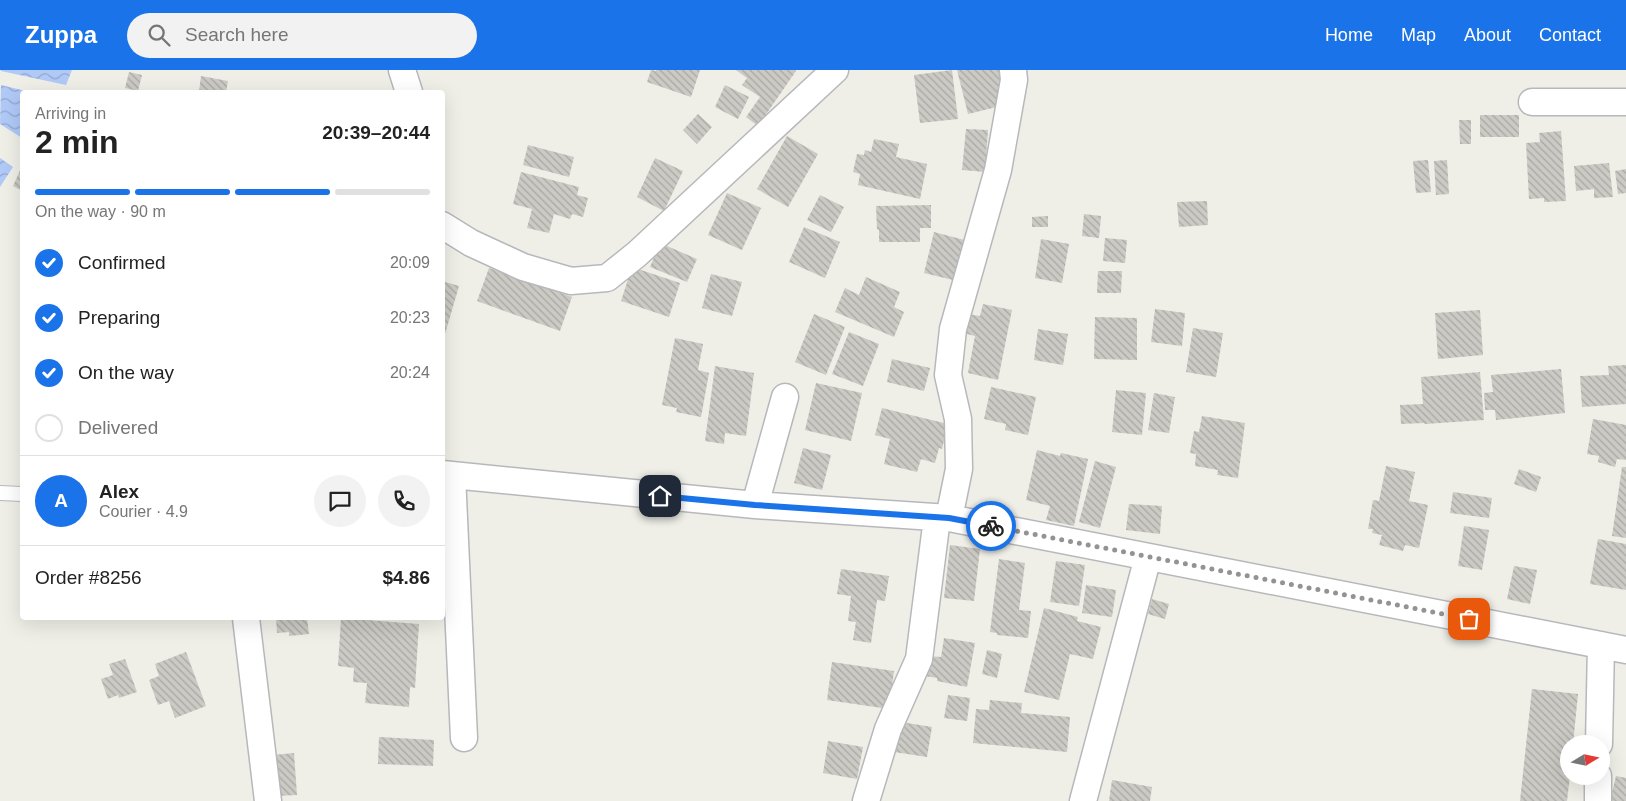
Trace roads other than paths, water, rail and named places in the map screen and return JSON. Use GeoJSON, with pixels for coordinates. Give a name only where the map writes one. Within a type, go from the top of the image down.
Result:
{"type":"FeatureCollection","features":[{"type":"Feature","properties":{"kind":"street"},"geometry":{"type":"LineString","coordinates":[[402,70],[408,90]]}},
{"type":"Feature","properties":{"kind":"street"},"geometry":{"type":"LineString","coordinates":[[445,227],[470,243],[523,267],[571,281],[607,278],[637,254],[835,70]]}},
{"type":"Feature","properties":{"kind":"street"},"geometry":{"type":"LineString","coordinates":[[866,801],[888,728],[919,659],[943,518],[959,469],[958,419],[948,375],[953,329],[998,170],[1014,80],[1013,70]]}},
{"type":"Feature","properties":{"kind":"street"},"geometry":{"type":"LineString","coordinates":[[1532,102],[1626,102]]}},
{"type":"Feature","properties":{"kind":"street"},"geometry":{"type":"LineString","coordinates":[[755,505],[785,397]]}},
{"type":"Feature","properties":{"kind":"street"},"geometry":{"type":"LineString","coordinates":[[464,738],[447,474],[755,505],[943,518],[1614,647],[1600,735]]}},
{"type":"Feature","properties":{"kind":"street"},"geometry":{"type":"LineString","coordinates":[[1083,801],[1148,557]]}},
{"type":"Feature","properties":{"kind":"street"},"geometry":{"type":"LineString","coordinates":[[246,620],[268,801]]}},
{"type":"Feature","properties":{"kind":"street"},"geometry":{"type":"LineString","coordinates":[[1598,785],[1598,801]]}},
{"type":"Feature","properties":{"kind":"lane"},"geometry":{"type":"LineString","coordinates":[[0,493],[20,494]]}},
{"type":"Feature","properties":{"kind":"water"},"geometry":{"type":"Polygon","coordinates":[[[1,70],[72,70],[66,85],[1,70]]]}},
{"type":"Feature","properties":{"kind":"water"},"geometry":{"type":"Polygon","coordinates":[[[1,85],[22,90],[20,90],[20,137],[0,124],[1,85]]]}},
{"type":"Feature","properties":{"kind":"water"},"geometry":{"type":"Polygon","coordinates":[[[0,158],[13,167],[0,187],[0,158]]]}}]}
